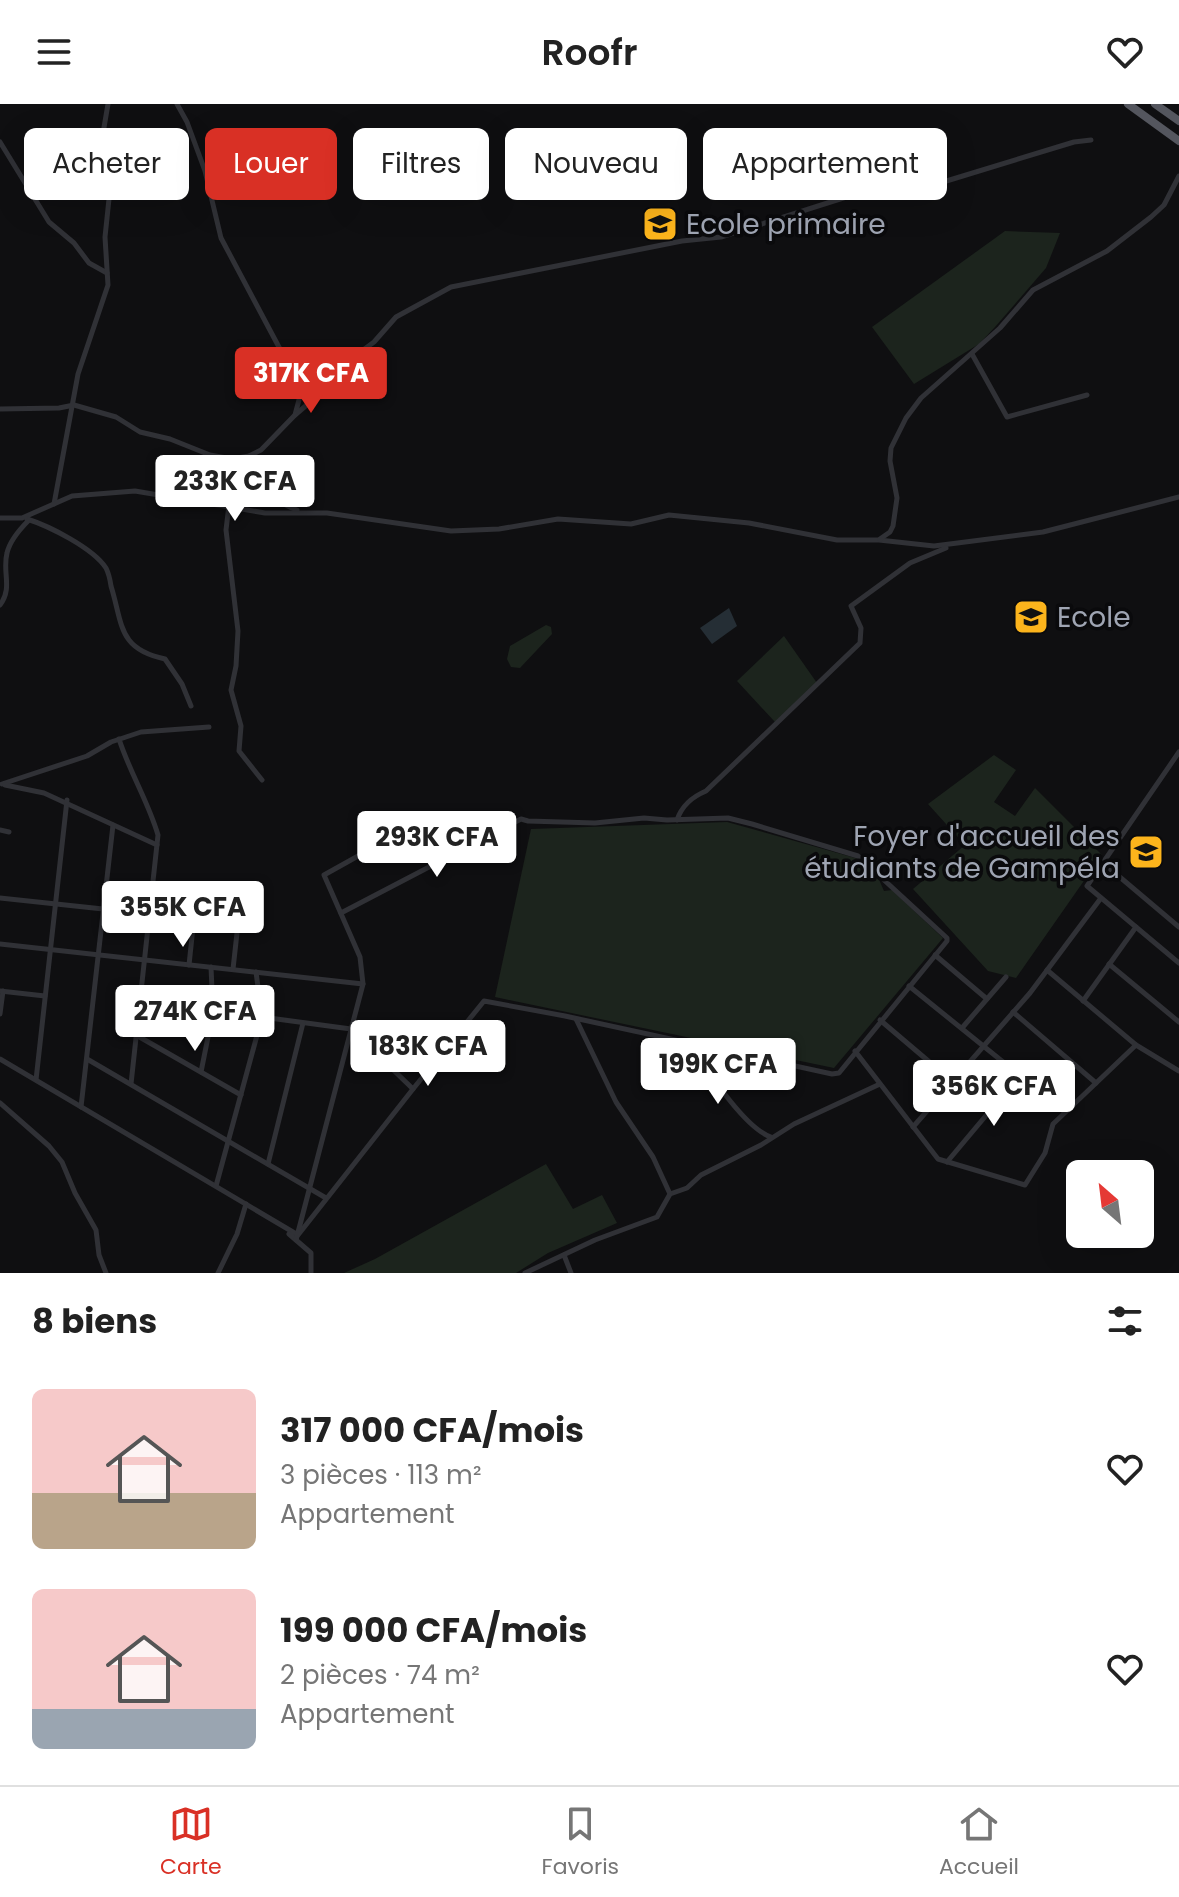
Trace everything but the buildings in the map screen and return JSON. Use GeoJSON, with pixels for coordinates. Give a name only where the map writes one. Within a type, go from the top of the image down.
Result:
{"type":"FeatureCollection","features":[{"type":"Feature","properties":{"kind":"highway"},"geometry":{"type":"LineString","coordinates":[[1128,104],[1179,141]]}},
{"type":"Feature","properties":{"kind":"highway"},"geometry":{"type":"LineString","coordinates":[[1155,104],[1179,121]]}},
{"type":"Feature","properties":{"kind":"street"},"geometry":{"type":"LineString","coordinates":[[54,504],[84,352],[104,302],[109,199],[101,145],[108,104]]}},
{"type":"Feature","properties":{"kind":"street"},"geometry":{"type":"LineString","coordinates":[[177,104],[205,171],[221,238],[289,366],[300,396],[295,415]]}},
{"type":"Feature","properties":{"kind":"street"},"geometry":{"type":"LineString","coordinates":[[171,496],[261,450],[396,317],[451,287],[682,241],[721,237],[862,192],[930,186],[1074,142],[1091,140]]}},
{"type":"Feature","properties":{"kind":"street"},"geometry":{"type":"LineString","coordinates":[[0,142],[49,222],[74,243],[89,263],[107,273]]}},
{"type":"Feature","properties":{"kind":"street"},"geometry":{"type":"LineString","coordinates":[[879,540],[893,526],[897,498],[890,461],[894,438],[921,398],[972,354],[1033,290],[1107,251],[1151,217],[1164,205],[1179,176]]}},
{"type":"Feature","properties":{"kind":"street"},"geometry":{"type":"LineString","coordinates":[[972,354],[1007,417],[1087,395]]}},
{"type":"Feature","properties":{"kind":"street"},"geometry":{"type":"LineString","coordinates":[[0,409],[74,405],[116,417],[140,432],[200,450],[232,459],[249,456]]}},
{"type":"Feature","properties":{"kind":"street"},"geometry":{"type":"LineString","coordinates":[[200,450],[225,469],[263,489],[281,505],[299,511]]}},
{"type":"Feature","properties":{"kind":"street"},"geometry":{"type":"LineString","coordinates":[[249,456],[235,475],[228,507],[226,542],[234,583],[238,631],[238,653],[231,690],[241,726],[239,751],[262,780]]}},
{"type":"Feature","properties":{"kind":"street"},"geometry":{"type":"LineString","coordinates":[[0,605],[6,597],[8,585],[7,551],[17,533],[33,517],[72,496],[125,491],[265,513],[299,511],[451,531],[499,529],[558,519],[585,519],[622,525],[660,516],[697,516],[837,540],[879,540],[934,546],[1058,529],[1179,497]]}},
{"type":"Feature","properties":{"kind":"street"},"geometry":{"type":"LineString","coordinates":[[0,518],[33,517],[101,561],[109,574],[125,635],[139,652],[170,663],[191,706]]}},
{"type":"Feature","properties":{"kind":"street"},"geometry":{"type":"LineString","coordinates":[[677,820],[690,800],[706,791],[860,643],[861,628],[851,606],[923,555],[954,545]]}},
{"type":"Feature","properties":{"kind":"street"},"geometry":{"type":"LineString","coordinates":[[1,784],[87,756],[119,739],[141,732],[209,727]]}},
{"type":"Feature","properties":{"kind":"street"},"geometry":{"type":"LineString","coordinates":[[119,739],[128,766],[148,804],[158,835],[131,1084]]}},
{"type":"Feature","properties":{"kind":"street"},"geometry":{"type":"LineString","coordinates":[[1178,961],[1087,886],[1179,752]]}},
{"type":"Feature","properties":{"kind":"street"},"geometry":{"type":"LineString","coordinates":[[1,784],[66,801],[157,845]]}},
{"type":"Feature","properties":{"kind":"street"},"geometry":{"type":"LineString","coordinates":[[36,1080],[66,801]]}},
{"type":"Feature","properties":{"kind":"street"},"geometry":{"type":"LineString","coordinates":[[297,1237],[363,984],[360,957],[324,875],[428,817]]}},
{"type":"Feature","properties":{"kind":"street"},"geometry":{"type":"LineString","coordinates":[[297,1237],[484,1001],[832,1074],[839,1073],[947,938],[858,856],[728,818],[644,818],[595,823],[521,819],[341,913]]}},
{"type":"Feature","properties":{"kind":"street"},"geometry":{"type":"LineString","coordinates":[[81,1107],[113,825]]}},
{"type":"Feature","properties":{"kind":"street"},"geometry":{"type":"LineString","coordinates":[[0,830],[9,832]]}},
{"type":"Feature","properties":{"kind":"street"},"geometry":{"type":"LineString","coordinates":[[1102,862],[1179,927]]}},
{"type":"Feature","properties":{"kind":"street"},"geometry":{"type":"LineString","coordinates":[[189,965],[197,889],[240,906],[233,969]]}},
{"type":"Feature","properties":{"kind":"street"},"geometry":{"type":"LineString","coordinates":[[0,898],[103,909]]}},
{"type":"Feature","properties":{"kind":"street"},"geometry":{"type":"LineString","coordinates":[[913,1127],[1013,1012],[1101,898]]}},
{"type":"Feature","properties":{"kind":"street"},"geometry":{"type":"LineString","coordinates":[[1083,1001],[1136,927]]}},
{"type":"Feature","properties":{"kind":"street"},"geometry":{"type":"LineString","coordinates":[[0,944],[363,984]]}},
{"type":"Feature","properties":{"kind":"street"},"geometry":{"type":"LineString","coordinates":[[935,955],[987,999]]}},
{"type":"Feature","properties":{"kind":"street"},"geometry":{"type":"LineString","coordinates":[[1109,964],[1179,1022]]}},
{"type":"Feature","properties":{"kind":"street"},"geometry":{"type":"LineString","coordinates":[[201,1072],[213,1012],[211,967]]}},
{"type":"Feature","properties":{"kind":"street"},"geometry":{"type":"LineString","coordinates":[[1047,970],[1136,1045],[1179,1071]]}},
{"type":"Feature","properties":{"kind":"street"},"geometry":{"type":"LineString","coordinates":[[216,1186],[262,1017],[256,972]]}},
{"type":"Feature","properties":{"kind":"street"},"geometry":{"type":"LineString","coordinates":[[962,1028],[1006,977]]}},
{"type":"Feature","properties":{"kind":"street"},"geometry":{"type":"LineString","coordinates":[[909,986],[1065,1112]]}},
{"type":"Feature","properties":{"kind":"street"},"geometry":{"type":"LineString","coordinates":[[0,1014],[1,991],[45,996]]}},
{"type":"Feature","properties":{"kind":"street"},"geometry":{"type":"LineString","coordinates":[[1013,1012],[1096,1083]]}},
{"type":"Feature","properties":{"kind":"street"},"geometry":{"type":"LineString","coordinates":[[262,1017],[351,1029],[413,1089]]}},
{"type":"Feature","properties":{"kind":"street"},"geometry":{"type":"LineString","coordinates":[[575,1018],[616,1102],[653,1157],[670,1194]]}},
{"type":"Feature","properties":{"kind":"street"},"geometry":{"type":"LineString","coordinates":[[880,1020],[953,1082]]}},
{"type":"Feature","properties":{"kind":"street"},"geometry":{"type":"LineString","coordinates":[[268,1164],[303,1023]]}},
{"type":"Feature","properties":{"kind":"street"},"geometry":{"type":"LineString","coordinates":[[136,1035],[241,1095]]}},
{"type":"Feature","properties":{"kind":"street"},"geometry":{"type":"LineString","coordinates":[[688,1043],[748,1121],[762,1134],[772,1137]]}},
{"type":"Feature","properties":{"kind":"street"},"geometry":{"type":"LineString","coordinates":[[855,1051],[938,1159],[1025,1185],[1045,1153],[1053,1124],[1136,1045]]}},
{"type":"Feature","properties":{"kind":"street"},"geometry":{"type":"LineString","coordinates":[[0,1059],[297,1237],[311,1253],[311,1273]]}},
{"type":"Feature","properties":{"kind":"street"},"geometry":{"type":"LineString","coordinates":[[87,1059],[326,1198]]}},
{"type":"Feature","properties":{"kind":"street"},"geometry":{"type":"LineString","coordinates":[[947,1162],[1020,1075]]}},
{"type":"Feature","properties":{"kind":"street"},"geometry":{"type":"LineString","coordinates":[[525,1273],[657,1217],[670,1194],[687,1188],[701,1175],[794,1124],[880,1084]]}},
{"type":"Feature","properties":{"kind":"street"},"geometry":{"type":"LineString","coordinates":[[0,1103],[49,1146],[62,1162],[96,1230],[99,1255],[106,1273]]}},
{"type":"Feature","properties":{"kind":"street"},"geometry":{"type":"LineString","coordinates":[[218,1273],[237,1234],[246,1204]]}},
{"type":"Feature","properties":{"kind":"street"},"geometry":{"type":"LineString","coordinates":[[289,1234],[297,1237]]}},
{"type":"Feature","properties":{"kind":"street"},"geometry":{"type":"LineString","coordinates":[[564,1255],[571,1273]]}},
{"type":"Feature","properties":{"kind":"shaded area"},"geometry":{"type":"Polygon","coordinates":[[[1005,231],[1060,233],[1046,268],[979,344],[914,384],[872,327],[1005,231]]]}},
{"type":"Feature","properties":{"kind":"shaded area"},"geometry":{"type":"Polygon","coordinates":[[[729,608],[737,626],[712,644],[700,628],[729,608]]]}},
{"type":"Feature","properties":{"kind":"shaded area"},"geometry":{"type":"Polygon","coordinates":[[[546,625],[551,627],[552,634],[520,668],[511,667],[507,659],[510,646],[546,625]]]}},
{"type":"Feature","properties":{"kind":"shaded area"},"geometry":{"type":"Polygon","coordinates":[[[784,636],[817,683],[775,722],[737,681],[784,636]]]}},
{"type":"Feature","properties":{"kind":"shaded area"},"geometry":{"type":"Polygon","coordinates":[[[994,755],[1016,770],[994,802],[1015,816],[1035,788],[1102,855],[1016,978],[988,971],[913,889],[965,845],[928,804],[994,755]]]}},
{"type":"Feature","properties":{"kind":"shaded area"},"geometry":{"type":"Polygon","coordinates":[[[727,822],[859,859],[877,875],[884,891],[892,890],[943,938],[834,1068],[495,997],[531,829],[727,822]]]}},
{"type":"Feature","properties":{"kind":"shaded area"},"geometry":{"type":"Polygon","coordinates":[[[546,1164],[573,1209],[602,1195],[617,1223],[548,1253],[516,1273],[344,1273],[375,1259],[546,1164]]]}},
{"type":"Feature","properties":{"kind":"place","name":"Ecole primaire"},"geometry":{"type":"Point","coordinates":[660,224]}},
{"type":"Feature","properties":{"kind":"place","name":"Ecole"},"geometry":{"type":"Point","coordinates":[1031,617]}},
{"type":"Feature","properties":{"kind":"place","name":"Foyer d'accueil des étudiants de Gampéla"},"geometry":{"type":"Point","coordinates":[1146,852]}}]}
